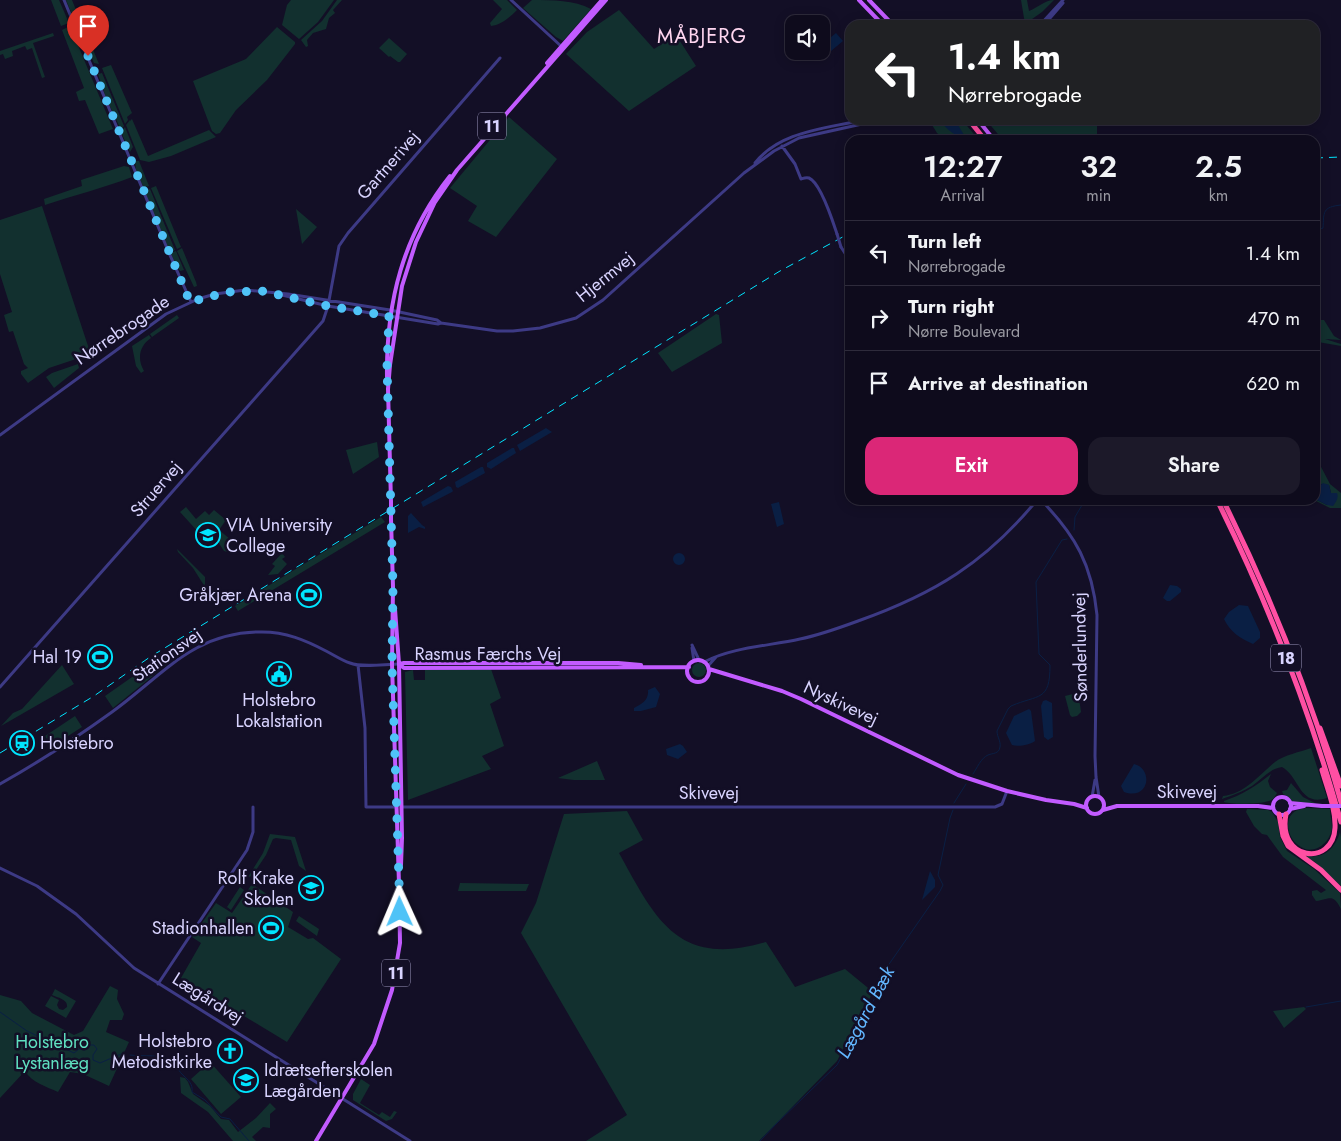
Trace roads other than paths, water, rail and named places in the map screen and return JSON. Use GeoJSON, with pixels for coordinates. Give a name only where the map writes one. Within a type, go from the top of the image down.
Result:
{"type":"FeatureCollection","features":[{"type":"Feature","properties":{"kind":"highway"},"geometry":{"type":"LineString","coordinates":[[973,125],[981,135]]}},
{"type":"Feature","properties":{"kind":"highway","name":"18"},"geometry":{"type":"LineString","coordinates":[[1219,505],[1268,614],[1306,712],[1341,822]]}},
{"type":"Feature","properties":{"kind":"highway","name":"18"},"geometry":{"type":"LineString","coordinates":[[1225,505],[1255,570],[1299,676],[1341,804]]}},
{"type":"Feature","properties":{"kind":"highway"},"geometry":{"type":"LineString","coordinates":[[1299,676],[1309,696],[1341,786]]}},
{"type":"Feature","properties":{"kind":"highway"},"geometry":{"type":"LineString","coordinates":[[1288,811],[1285,820],[1286,836],[1290,843],[1300,851],[1307,853],[1317,852],[1327,847],[1331,842],[1335,826],[1334,813],[1306,712]]}},
{"type":"Feature","properties":{"kind":"highway"},"geometry":{"type":"LineString","coordinates":[[1279,814],[1283,836],[1288,846],[1321,870],[1341,890]]}},
{"type":"Feature","properties":{"kind":"main road","name":"11"},"geometry":{"type":"LineString","coordinates":[[388,389],[396,318],[402,286],[412,251],[435,202],[457,170],[604,0]]}},
{"type":"Feature","properties":{"kind":"main road"},"geometry":{"type":"LineString","coordinates":[[859,0],[879,20]]}},
{"type":"Feature","properties":{"kind":"main road"},"geometry":{"type":"LineString","coordinates":[[869,0],[888,20]]}},
{"type":"Feature","properties":{"kind":"main road","name":"11"},"geometry":{"type":"LineString","coordinates":[[316,1141],[374,1044],[389,1001],[400,942],[392,664],[393,587],[387,366],[389,316],[396,283],[406,252],[419,222],[432,201],[456,168],[563,47]]}},
{"type":"Feature","properties":{"kind":"main road"},"geometry":{"type":"LineString","coordinates":[[981,125],[990,135]]}},
{"type":"Feature","properties":{"kind":"main road","name":"11"},"geometry":{"type":"LineString","coordinates":[[393,587],[399,664],[402,807],[399,884]]}},
{"type":"Feature","properties":{"kind":"main road"},"geometry":{"type":"LineString","coordinates":[[694,661],[704,662],[709,668],[708,675],[703,681],[692,679],[688,672],[689,667],[694,661]]}},
{"type":"Feature","properties":{"kind":"main road","name":"Rasmus Færchs Vej"},"geometry":{"type":"LineString","coordinates":[[399,664],[598,663],[674,668],[689,667]]}},
{"type":"Feature","properties":{"kind":"main road","name":"Rasmus Færchs Vej"},"geometry":{"type":"LineString","coordinates":[[674,668],[688,672]]}},
{"type":"Feature","properties":{"kind":"main road","name":"Nyskivevej"},"geometry":{"type":"LineString","coordinates":[[709,668],[726,675],[774,688],[801,699],[939,767],[1007,791]]}},
{"type":"Feature","properties":{"kind":"main road","name":"Nyskivevej"},"geometry":{"type":"LineString","coordinates":[[708,675],[726,675]]}},
{"type":"Feature","properties":{"kind":"main road"},"geometry":{"type":"LineString","coordinates":[[1007,791],[1074,804],[1086,808],[1095,814],[1103,810],[1103,802],[1099,797],[1092,797],[1087,802],[1086,808]]}},
{"type":"Feature","properties":{"kind":"main road"},"geometry":{"type":"LineString","coordinates":[[1288,811],[1290,803],[1287,798],[1276,798],[1273,802],[1273,808],[1279,814],[1307,806]]}},
{"type":"Feature","properties":{"kind":"main road"},"geometry":{"type":"LineString","coordinates":[[1074,804],[1087,802]]}},
{"type":"Feature","properties":{"kind":"main road","name":"Skivevej"},"geometry":{"type":"LineString","coordinates":[[1103,802],[1117,806],[1258,806],[1273,808]]}},
{"type":"Feature","properties":{"kind":"main road","name":"Skivevej"},"geometry":{"type":"LineString","coordinates":[[1258,806],[1273,802]]}},
{"type":"Feature","properties":{"kind":"main road"},"geometry":{"type":"LineString","coordinates":[[1290,803],[1307,806],[1341,804]]}},
{"type":"Feature","properties":{"kind":"main road","name":"Skivevej"},"geometry":{"type":"LineString","coordinates":[[1103,810],[1117,806]]}},
{"type":"Feature","properties":{"kind":"street"},"geometry":{"type":"LineString","coordinates":[[64,0],[190,302]]}},
{"type":"Feature","properties":{"kind":"street"},"geometry":{"type":"LineString","coordinates":[[511,0],[563,47]]}},
{"type":"Feature","properties":{"kind":"street"},"geometry":{"type":"LineString","coordinates":[[1045,20],[1064,0]]}},
{"type":"Feature","properties":{"kind":"street"},"geometry":{"type":"LineString","coordinates":[[1048,20],[1064,0]]}},
{"type":"Feature","properties":{"kind":"street","name":"Gartnerivej"},"geometry":{"type":"LineString","coordinates":[[328,306],[339,246],[348,233],[500,58]]}},
{"type":"Feature","properties":{"kind":"street","name":"Hjermvej"},"geometry":{"type":"LineString","coordinates":[[396,318],[497,331],[512,331],[540,328],[576,318],[603,300],[771,147],[812,131],[845,124]]}},
{"type":"Feature","properties":{"kind":"street","name":"Hjermvej"},"geometry":{"type":"LineString","coordinates":[[752,166],[782,146],[799,138],[859,125]]}},
{"type":"Feature","properties":{"kind":"street"},"geometry":{"type":"LineString","coordinates":[[782,146],[795,164],[801,179],[809,178],[826,201],[841,247],[845,253]]}},
{"type":"Feature","properties":{"kind":"street","name":"Nørrebrogade"},"geometry":{"type":"LineString","coordinates":[[0,435],[154,322],[190,302],[228,292],[245,290],[329,300],[390,310]]}},
{"type":"Feature","properties":{"kind":"street","name":"Nørrebrogade"},"geometry":{"type":"LineString","coordinates":[[276,293],[328,306],[396,318]]}},
{"type":"Feature","properties":{"kind":"street","name":"Struervej"},"geometry":{"type":"LineString","coordinates":[[0,687],[323,321],[328,306]]}},
{"type":"Feature","properties":{"kind":"street","name":"Hjermvej"},"geometry":{"type":"LineString","coordinates":[[390,310],[437,320],[442,323]]}},
{"type":"Feature","properties":{"kind":"street"},"geometry":{"type":"LineString","coordinates":[[704,662],[717,656],[818,634],[910,601],[943,584],[980,558],[1010,532],[1033,505]]}},
{"type":"Feature","properties":{"kind":"street","name":"Sønderlundvej"},"geometry":{"type":"LineString","coordinates":[[1047,505],[1074,538],[1083,555],[1092,582],[1097,615],[1096,777]]}},
{"type":"Feature","properties":{"kind":"street","name":"Stationsvej"},"geometry":{"type":"LineString","coordinates":[[0,784],[113,711],[190,651],[219,637],[246,632],[289,634],[308,641],[341,660],[358,665],[399,664]]}},
{"type":"Feature","properties":{"kind":"street"},"geometry":{"type":"LineString","coordinates":[[694,661],[692,645],[699,660]]}},
{"type":"Feature","properties":{"kind":"street"},"geometry":{"type":"LineString","coordinates":[[709,668],[717,656]]}},
{"type":"Feature","properties":{"kind":"street"},"geometry":{"type":"LineString","coordinates":[[358,665],[365,728],[366,807],[396,807]]}},
{"type":"Feature","properties":{"kind":"street"},"geometry":{"type":"LineString","coordinates":[[1092,797],[1096,777]]}},
{"type":"Feature","properties":{"kind":"street"},"geometry":{"type":"LineString","coordinates":[[1096,777],[1099,797]]}},
{"type":"Feature","properties":{"kind":"street","name":"Skivevej"},"geometry":{"type":"LineString","coordinates":[[402,807],[995,806],[1002,804],[1007,791]]}},
{"type":"Feature","properties":{"kind":"street"},"geometry":{"type":"LineString","coordinates":[[158,984],[247,850],[253,832],[253,808]]}},
{"type":"Feature","properties":{"kind":"street","name":"Lægårdvej"},"geometry":{"type":"LineString","coordinates":[[0,868],[37,886],[76,914],[128,964],[158,984],[410,1141]]}},
{"type":"Feature","properties":{"kind":"water"},"geometry":{"type":"Polygon","coordinates":[[[836,33],[843,41],[831,51],[830,38],[836,33]]]}},
{"type":"Feature","properties":{"kind":"water"},"geometry":{"type":"Polygon","coordinates":[[[944,125],[958,125],[964,135],[955,135],[944,125]]]}},
{"type":"Feature","properties":{"kind":"water"},"geometry":{"type":"Polygon","coordinates":[[[546,428],[552,432],[520,451],[517,445],[546,428]]]}},
{"type":"Feature","properties":{"kind":"water"},"geometry":{"type":"Polygon","coordinates":[[[514,448],[516,453],[491,469],[487,467],[487,463],[514,448]]]}},
{"type":"Feature","properties":{"kind":"water"},"geometry":{"type":"Polygon","coordinates":[[[483,467],[485,473],[458,488],[456,487],[455,482],[483,467]]]}},
{"type":"Feature","properties":{"kind":"water"},"geometry":{"type":"Polygon","coordinates":[[[1323,483],[1329,485],[1331,493],[1337,493],[1338,495],[1333,506],[1320,502],[1320,486],[1323,483]]]}},
{"type":"Feature","properties":{"kind":"water"},"geometry":{"type":"Polygon","coordinates":[[[448,486],[451,487],[452,492],[423,507],[421,502],[448,486]]]}},
{"type":"Feature","properties":{"kind":"water"},"geometry":{"type":"Polygon","coordinates":[[[779,502],[784,524],[777,527],[771,504],[779,502]]]}},
{"type":"Feature","properties":{"kind":"water"},"geometry":{"type":"Polygon","coordinates":[[[411,513],[425,529],[419,527],[408,533],[408,516],[411,513]]]}},
{"type":"Feature","properties":{"kind":"water"},"geometry":{"type":"Polygon","coordinates":[[[679,553],[685,559],[679,565],[673,559],[679,553]]]}},
{"type":"Feature","properties":{"kind":"water"},"geometry":{"type":"Polygon","coordinates":[[[1170,585],[1177,586],[1181,589],[1181,592],[1170,601],[1167,601],[1163,598],[1170,585]]]}},
{"type":"Feature","properties":{"kind":"water"},"geometry":{"type":"Polygon","coordinates":[[[1239,605],[1248,606],[1260,632],[1260,638],[1253,644],[1229,628],[1224,619],[1229,612],[1239,605]]]}},
{"type":"Feature","properties":{"kind":"water"},"geometry":{"type":"Polygon","coordinates":[[[655,687],[660,694],[656,707],[634,711],[634,708],[646,699],[648,690],[655,687]]]}},
{"type":"Feature","properties":{"kind":"water"},"geometry":{"type":"Polygon","coordinates":[[[1046,700],[1052,703],[1053,737],[1048,740],[1044,737],[1041,706],[1043,701],[1046,700]]]}},
{"type":"Feature","properties":{"kind":"water"},"geometry":{"type":"Polygon","coordinates":[[[1029,709],[1031,711],[1035,741],[1030,744],[1012,745],[1006,733],[1014,716],[1029,709]]]}},
{"type":"Feature","properties":{"kind":"water"},"geometry":{"type":"Polygon","coordinates":[[[680,744],[687,752],[678,759],[667,755],[666,749],[680,744]]]}},
{"type":"Feature","properties":{"kind":"water"},"geometry":{"type":"Polygon","coordinates":[[[1134,764],[1144,772],[1146,783],[1139,792],[1132,794],[1124,792],[1121,786],[1134,764]]]}},
{"type":"Feature","properties":{"kind":"water"},"geometry":{"type":"Polygon","coordinates":[[[930,871],[935,880],[935,887],[922,900],[930,871]]]}},
{"type":"Feature","properties":{"kind":"waterway","name":"Lægård Bæk"},"geometry":{"type":"LineString","coordinates":[[1320,229],[1323,228],[1325,211],[1330,207],[1341,205]]}},
{"type":"Feature","properties":{"kind":"waterway","name":"Lægård Bæk"},"geometry":{"type":"LineString","coordinates":[[1074,530],[1075,517],[1082,505]]}},
{"type":"Feature","properties":{"kind":"waterway","name":"Lægård Bæk"},"geometry":{"type":"LineString","coordinates":[[973,774],[983,758],[997,752],[999,749],[1000,743],[997,731],[1008,709],[1011,706],[1036,698],[1045,691],[1048,685],[1050,665],[1039,654],[1036,582],[1062,540],[1067,539]]}},
{"type":"Feature","properties":{"kind":"waterway","name":"Lægård Bæk"},"geometry":{"type":"LineString","coordinates":[[954,803],[966,784]]}},
{"type":"Feature","properties":{"kind":"waterway","name":"Lægård Bæk"},"geometry":{"type":"LineString","coordinates":[[760,1141],[837,1065],[876,996],[878,980],[940,891],[943,885],[938,875],[953,810]]}},
{"type":"Feature","properties":{"kind":"waterway"},"geometry":{"type":"LineString","coordinates":[[1306,1007],[1341,1001]]}},
{"type":"Feature","properties":{"kind":"waterway","name":"Lægård Bæk"},"geometry":{"type":"LineString","coordinates":[[0,1012],[27,1031],[74,1053],[79,1049],[85,1050],[90,1045],[94,1045],[97,1049],[93,1055],[93,1060],[100,1063],[121,1054]]}},
{"type":"Feature","properties":{"kind":"waterway","name":"Lægård Bæk"},"geometry":{"type":"LineString","coordinates":[[130,1055],[158,1056],[169,1059],[190,1083],[192,1092],[205,1100],[221,1117],[230,1119],[249,1141]]}},
{"type":"Feature","properties":{"kind":"railway"},"geometry":{"type":"LineString","coordinates":[[1320,158],[1341,157]]}},
{"type":"Feature","properties":{"kind":"railway"},"geometry":{"type":"LineString","coordinates":[[0,753],[94,696],[150,657],[780,271],[845,236]]}},
{"type":"Feature","properties":{"kind":"place","name":"VIA University College"},"geometry":{"type":"Point","coordinates":[208,535]}},
{"type":"Feature","properties":{"kind":"place","name":"Gråkjær Arena"},"geometry":{"type":"Point","coordinates":[309,595]}},
{"type":"Feature","properties":{"kind":"place","name":"Hal 19"},"geometry":{"type":"Point","coordinates":[100,657]}},
{"type":"Feature","properties":{"kind":"place","name":"Holstebro Lokalstation"},"geometry":{"type":"Point","coordinates":[279,674]}},
{"type":"Feature","properties":{"kind":"place","name":"Holstebro"},"geometry":{"type":"Point","coordinates":[22,743]}},
{"type":"Feature","properties":{"kind":"place","name":"Rolf Krake Skolen"},"geometry":{"type":"Point","coordinates":[311,888]}},
{"type":"Feature","properties":{"kind":"place","name":"Stadionhallen"},"geometry":{"type":"Point","coordinates":[271,928]}},
{"type":"Feature","properties":{"kind":"place","name":"Holstebro Metodistkirke"},"geometry":{"type":"Point","coordinates":[230,1051]}},
{"type":"Feature","properties":{"kind":"place","name":"Idrætsefterskolen Lægården"},"geometry":{"type":"Point","coordinates":[246,1080]}},
{"type":"Feature","properties":{"kind":"district","name":"MÅBJERG"},"geometry":{"type":"Point","coordinates":[702,36]}},
{"type":"Feature","properties":{"kind":"park label","name":"Holstebro Lystanlæg"},"geometry":{"type":"Point","coordinates":[52,1052]}}]}
